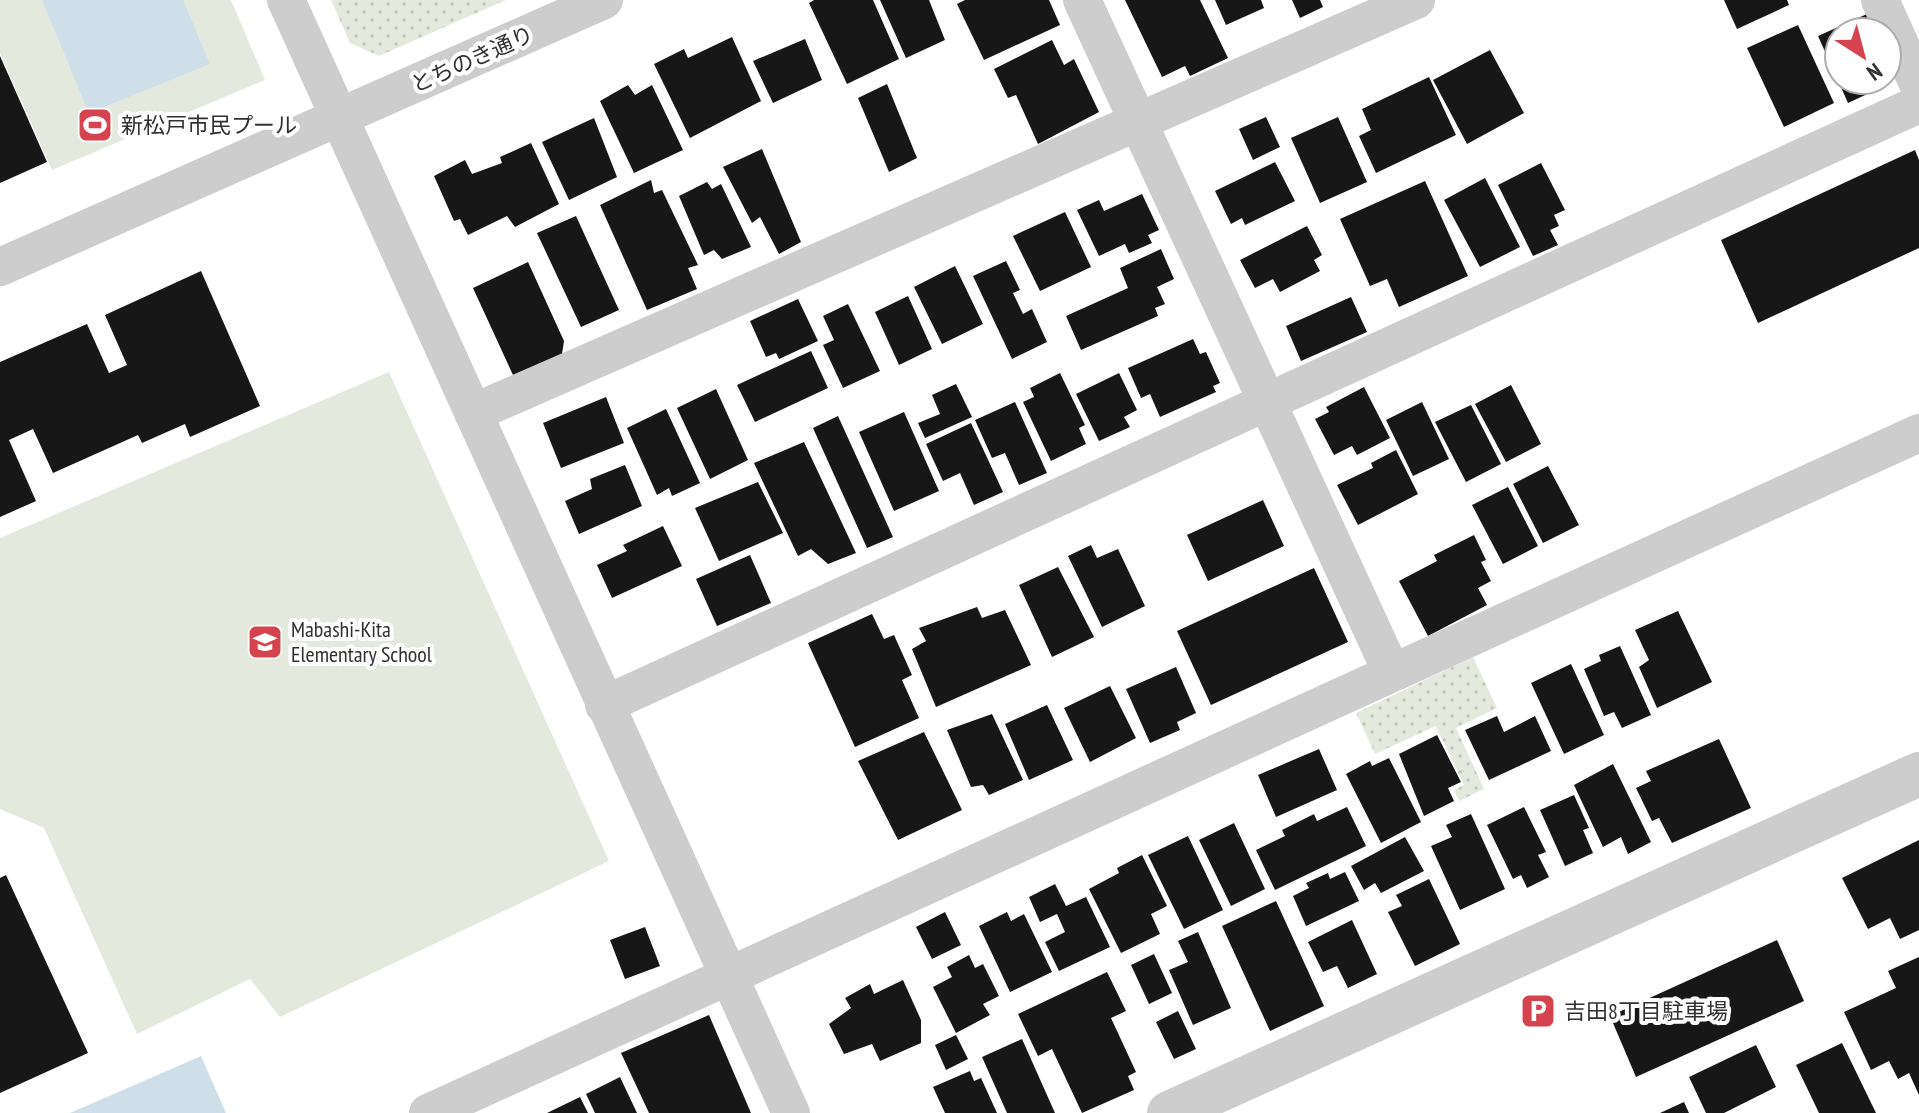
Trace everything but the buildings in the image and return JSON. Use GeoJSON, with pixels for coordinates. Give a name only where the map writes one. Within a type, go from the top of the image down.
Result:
{"type":"FeatureCollection","features":[{"type":"Feature","properties":{"kind":"street"},"geometry":{"type":"LineString","coordinates":[[286,0],[791,1113]]}},
{"type":"Feature","properties":{"kind":"street","name":"とちのき通り"},"geometry":{"type":"LineString","coordinates":[[0,267],[604,0]]}},
{"type":"Feature","properties":{"kind":"street"},"geometry":{"type":"LineString","coordinates":[[1082,0],[1392,673]]}},
{"type":"Feature","properties":{"kind":"street"},"geometry":{"type":"LineString","coordinates":[[473,413],[1416,0]]}},
{"type":"Feature","properties":{"kind":"street"},"geometry":{"type":"LineString","coordinates":[[1880,0],[1919,86]]}},
{"type":"Feature","properties":{"kind":"street"},"geometry":{"type":"LineString","coordinates":[[604,705],[1919,104]]}},
{"type":"Feature","properties":{"kind":"street"},"geometry":{"type":"LineString","coordinates":[[428,1113],[1919,433]]}},
{"type":"Feature","properties":{"kind":"street"},"geometry":{"type":"LineString","coordinates":[[1169,1113],[1919,774]]}},
{"type":"Feature","properties":{"kind":"shaded area","name":"新松戸市民プール"},"geometry":{"type":"Polygon","coordinates":[[[0,0],[231,0],[265,80],[52,170],[0,53],[0,0]]]}},
{"type":"Feature","properties":{"kind":"shaded area"},"geometry":{"type":"Polygon","coordinates":[[[331,0],[506,0],[379,56],[350,43],[331,0]]]}},
{"type":"Feature","properties":{"kind":"shaded area","name":"Mabashi-Kita Elementary School"},"geometry":{"type":"Polygon","coordinates":[[[389,372],[609,861],[280,1017],[250,979],[137,1034],[44,828],[0,809],[0,538],[389,372]]]}},
{"type":"Feature","properties":{"kind":"shaded area"},"geometry":{"type":"Polygon","coordinates":[[[1473,657],[1497,708],[1456,728],[1484,789],[1459,801],[1454,790],[1464,785],[1436,726],[1375,754],[1356,713],[1473,657]]]}},
{"type":"Feature","properties":{"kind":"water"},"geometry":{"type":"Polygon","coordinates":[[[42,0],[183,0],[210,64],[89,113],[42,0]]]}},
{"type":"Feature","properties":{"kind":"water"},"geometry":{"type":"Polygon","coordinates":[[[201,1056],[226,1113],[70,1113],[201,1056]]]}},
{"type":"Feature","properties":{"kind":"place","name":"新松戸市民プール"},"geometry":{"type":"Point","coordinates":[95,125]}},
{"type":"Feature","properties":{"kind":"place","name":"Mabashi-Kita Elementary School"},"geometry":{"type":"Point","coordinates":[265,642]}},
{"type":"Feature","properties":{"kind":"place","name":"吉田8丁目駐車場"},"geometry":{"type":"Point","coordinates":[1538,1011]}}]}
